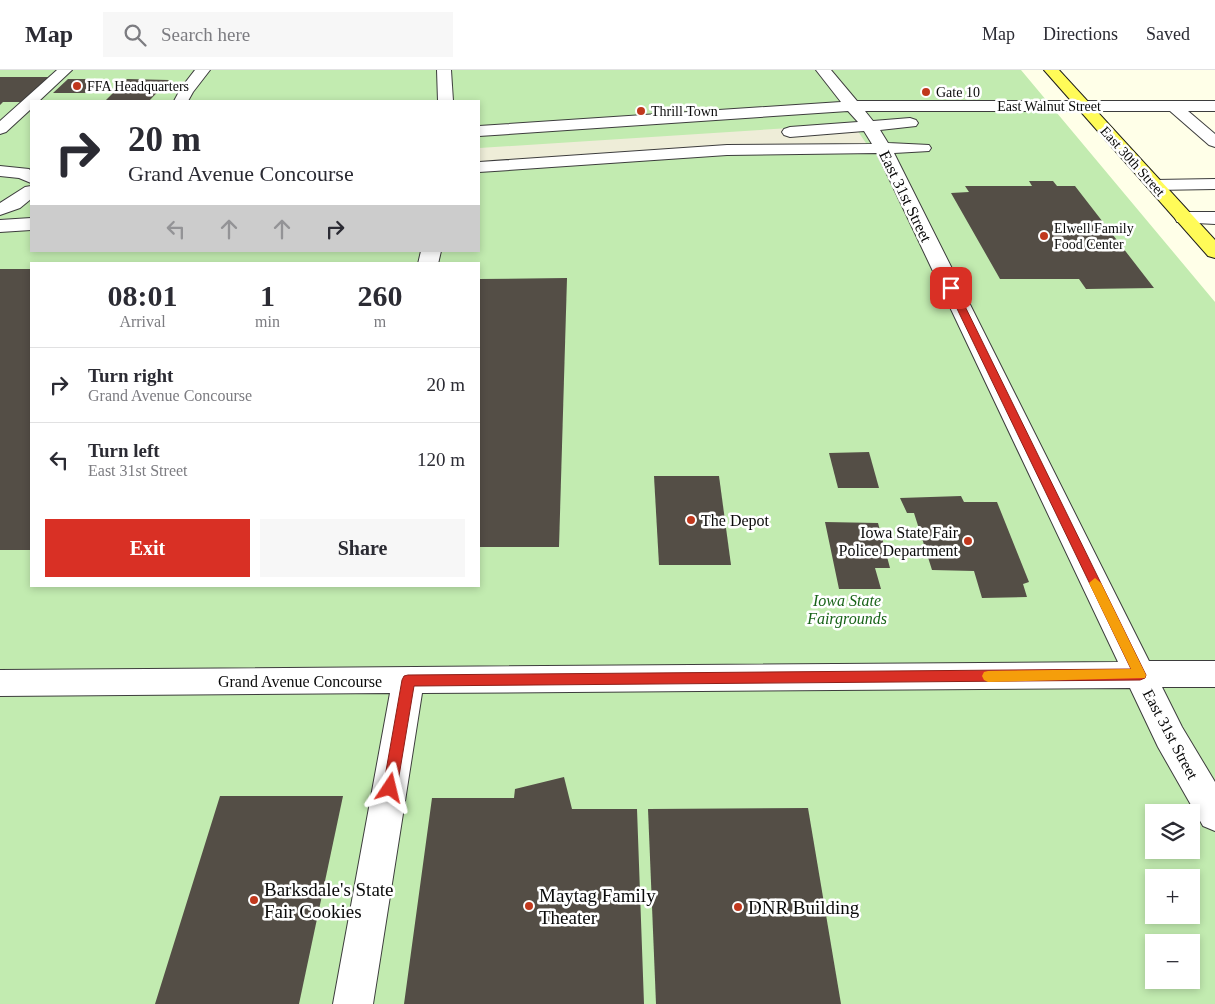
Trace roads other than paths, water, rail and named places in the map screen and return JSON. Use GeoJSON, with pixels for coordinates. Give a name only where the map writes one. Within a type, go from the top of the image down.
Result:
{"type":"FeatureCollection","features":[{"type":"Feature","properties":{"kind":"main road","name":"East 30th Street"},"geometry":{"type":"LineString","coordinates":[[1051,70],[1215,252]]}},
{"type":"Feature","properties":{"kind":"street"},"geometry":{"type":"LineString","coordinates":[[32,100],[65,70]]}},
{"type":"Feature","properties":{"kind":"street"},"geometry":{"type":"LineString","coordinates":[[182,100],[186,90],[203,70]]}},
{"type":"Feature","properties":{"kind":"street"},"geometry":{"type":"LineString","coordinates":[[444,70],[446,100]]}},
{"type":"Feature","properties":{"kind":"street","name":"East 31st Street"},"geometry":{"type":"LineString","coordinates":[[823,70],[869,126],[883,148],[1170,737],[1215,814]]}},
{"type":"Feature","properties":{"kind":"street"},"geometry":{"type":"LineString","coordinates":[[0,129],[30,102]]}},
{"type":"Feature","properties":{"kind":"street","name":"East Walnut Street"},"geometry":{"type":"LineString","coordinates":[[480,131],[853,106],[1215,106]]}},
{"type":"Feature","properties":{"kind":"street"},"geometry":{"type":"LineString","coordinates":[[1174,106],[1215,142]]}},
{"type":"Feature","properties":{"kind":"street"},"geometry":{"type":"LineString","coordinates":[[1137,121],[1190,120]]}},
{"type":"Feature","properties":{"kind":"street"},"geometry":{"type":"LineString","coordinates":[[777,133],[910,124]]}},
{"type":"Feature","properties":{"kind":"street"},"geometry":{"type":"LineString","coordinates":[[480,153],[757,134]]}},
{"type":"Feature","properties":{"kind":"street"},"geometry":{"type":"LineString","coordinates":[[480,167],[727,150],[923,148]]}},
{"type":"Feature","properties":{"kind":"street"},"geometry":{"type":"LineString","coordinates":[[4,164],[30,161]]}},
{"type":"Feature","properties":{"kind":"street"},"geometry":{"type":"LineString","coordinates":[[4,164],[30,177]]}},
{"type":"Feature","properties":{"kind":"street"},"geometry":{"type":"LineString","coordinates":[[1155,185],[1215,184]]}},
{"type":"Feature","properties":{"kind":"street"},"geometry":{"type":"LineString","coordinates":[[0,210],[30,198]]}},
{"type":"Feature","properties":{"kind":"street"},"geometry":{"type":"LineString","coordinates":[[0,221],[30,198]]}},
{"type":"Feature","properties":{"kind":"street"},"geometry":{"type":"LineString","coordinates":[[1184,218],[1215,218]]}},
{"type":"Feature","properties":{"kind":"street"},"geometry":{"type":"LineString","coordinates":[[0,226],[30,224]]}},
{"type":"Feature","properties":{"kind":"street","name":"Grand Avenue Concourse"},"geometry":{"type":"LineString","coordinates":[[0,683],[1215,674]]}},
{"type":"Feature","properties":{"kind":"street"},"geometry":{"type":"LineString","coordinates":[[353,1004],[408,680]]}},
{"type":"Feature","properties":{"kind":"place","name":"FFA Headquarters"},"geometry":{"type":"Point","coordinates":[77,86]}},
{"type":"Feature","properties":{"kind":"place","name":"Gate 10"},"geometry":{"type":"Point","coordinates":[926,92]}},
{"type":"Feature","properties":{"kind":"place","name":"Thrill Town"},"geometry":{"type":"Point","coordinates":[641,111]}},
{"type":"Feature","properties":{"kind":"place","name":"Elwell Family Food Center"},"geometry":{"type":"Point","coordinates":[1044,236]}},
{"type":"Feature","properties":{"kind":"place","name":"The Depot"},"geometry":{"type":"Point","coordinates":[691,520]}},
{"type":"Feature","properties":{"kind":"place","name":"Iowa State Fair Police Department"},"geometry":{"type":"Point","coordinates":[968,541]}},
{"type":"Feature","properties":{"kind":"place","name":"Barksdale's State Fair Cookies"},"geometry":{"type":"Point","coordinates":[254,900]}},
{"type":"Feature","properties":{"kind":"place","name":"Maytag Family Theater"},"geometry":{"type":"Point","coordinates":[529,906]}},
{"type":"Feature","properties":{"kind":"place","name":"DNR Building"},"geometry":{"type":"Point","coordinates":[738,907]}},
{"type":"Feature","properties":{"kind":"park label","name":"Iowa State Fairgrounds"},"geometry":{"type":"Point","coordinates":[847,609]}}]}
